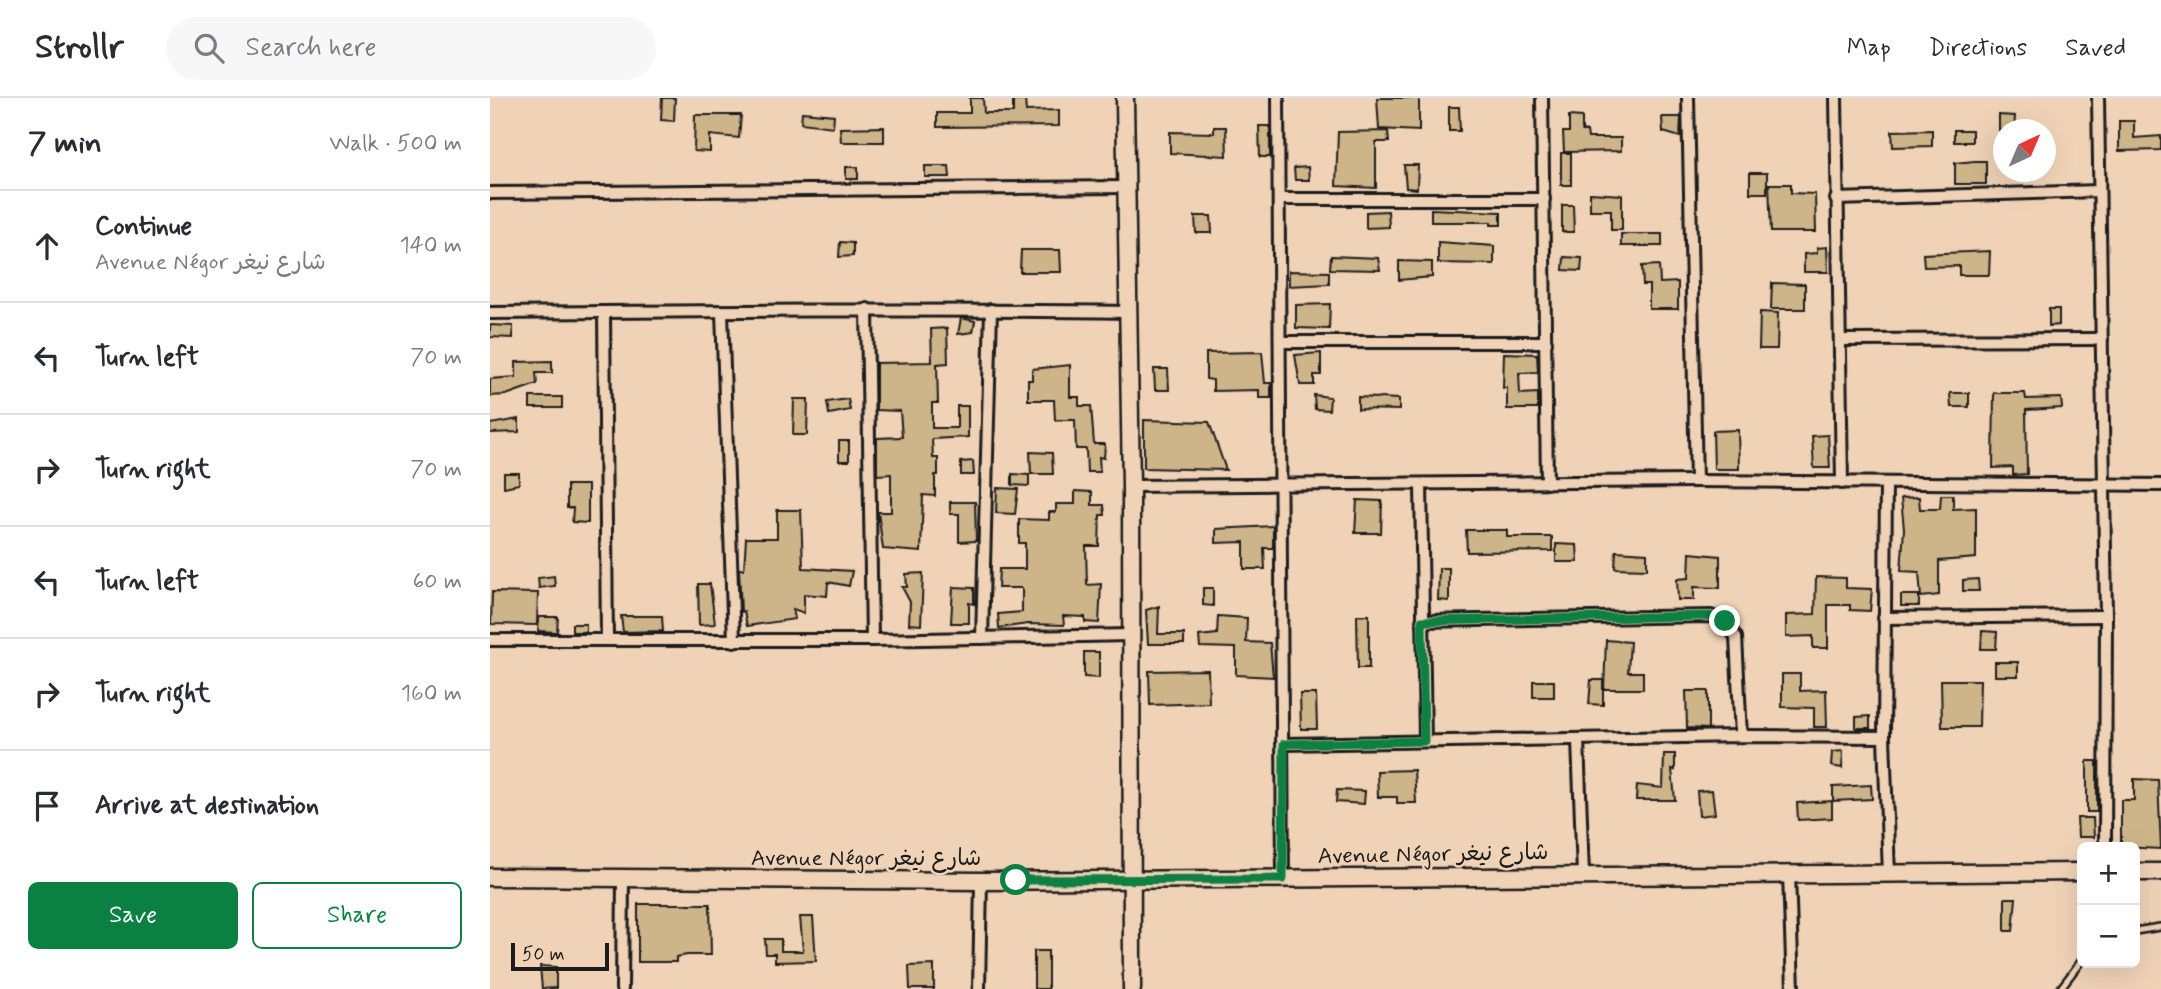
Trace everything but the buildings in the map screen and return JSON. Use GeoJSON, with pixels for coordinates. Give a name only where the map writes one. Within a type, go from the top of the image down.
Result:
{"type":"FeatureCollection","features":[{"type":"Feature","properties":{"kind":"main road"},"geometry":{"type":"LineString","coordinates":[[1125,98],[1131,485],[1132,989]]}},
{"type":"Feature","properties":{"kind":"main road","name":"Avenue Négor شارع نيغر"},"geometry":{"type":"LineString","coordinates":[[490,877],[981,881],[2077,872]]}},
{"type":"Feature","properties":{"kind":"main road"},"geometry":{"type":"LineString","coordinates":[[2140,872],[2161,872]]}},
{"type":"Feature","properties":{"kind":"street"},"geometry":{"type":"LineString","coordinates":[[1278,98],[1283,879]]}},
{"type":"Feature","properties":{"kind":"street"},"geometry":{"type":"LineString","coordinates":[[1542,98],[1547,483]]}},
{"type":"Feature","properties":{"kind":"street"},"geometry":{"type":"LineString","coordinates":[[1688,98],[1696,481]]}},
{"type":"Feature","properties":{"kind":"street"},"geometry":{"type":"LineString","coordinates":[[1836,98],[1842,483]]}},
{"type":"Feature","properties":{"kind":"street"},"geometry":{"type":"LineString","coordinates":[[2098,98],[2106,616],[2105,842]]}},
{"type":"Feature","properties":{"kind":"street"},"geometry":{"type":"LineString","coordinates":[[490,193],[1127,187]]}},
{"type":"Feature","properties":{"kind":"street"},"geometry":{"type":"LineString","coordinates":[[1836,199],[2099,191]]}},
{"type":"Feature","properties":{"kind":"street"},"geometry":{"type":"LineString","coordinates":[[1279,199],[1544,200]]}},
{"type":"Feature","properties":{"kind":"street"},"geometry":{"type":"LineString","coordinates":[[490,313],[722,313],[867,309],[1128,312]]}},
{"type":"Feature","properties":{"kind":"street"},"geometry":{"type":"LineString","coordinates":[[867,309],[872,640]]}},
{"type":"Feature","properties":{"kind":"street"},"geometry":{"type":"LineString","coordinates":[[982,638],[991,310]]}},
{"type":"Feature","properties":{"kind":"street"},"geometry":{"type":"LineString","coordinates":[[604,312],[607,640]]}},
{"type":"Feature","properties":{"kind":"street"},"geometry":{"type":"LineString","coordinates":[[722,313],[734,641]]}},
{"type":"Feature","properties":{"kind":"street"},"geometry":{"type":"LineString","coordinates":[[1840,340],[2102,339]]}},
{"type":"Feature","properties":{"kind":"street"},"geometry":{"type":"LineString","coordinates":[[1280,342],[1546,342]]}},
{"type":"Feature","properties":{"kind":"street"},"geometry":{"type":"LineString","coordinates":[[1131,485],[1696,481],[2102,487],[2161,485]]}},
{"type":"Feature","properties":{"kind":"street"},"geometry":{"type":"LineString","coordinates":[[1886,483],[1884,737],[1889,875]]}},
{"type":"Feature","properties":{"kind":"street"},"geometry":{"type":"LineString","coordinates":[[1421,485],[1424,741]]}},
{"type":"Feature","properties":{"kind":"street"},"geometry":{"type":"LineString","coordinates":[[1422,621],[1711,616],[1725,621],[1736,638],[1741,736]]}},
{"type":"Feature","properties":{"kind":"street"},"geometry":{"type":"LineString","coordinates":[[1884,618],[2106,616]]}},
{"type":"Feature","properties":{"kind":"street"},"geometry":{"type":"LineString","coordinates":[[490,640],[872,640],[1131,635]]}},
{"type":"Feature","properties":{"kind":"street"},"geometry":{"type":"LineString","coordinates":[[1284,744],[1741,736],[1884,737]]}},
{"type":"Feature","properties":{"kind":"street"},"geometry":{"type":"LineString","coordinates":[[1578,740],[1583,874]]}},
{"type":"Feature","properties":{"kind":"street"},"geometry":{"type":"LineString","coordinates":[[1789,874],[1793,989]]}},
{"type":"Feature","properties":{"kind":"street"},"geometry":{"type":"LineString","coordinates":[[622,989],[623,879]]}},
{"type":"Feature","properties":{"kind":"street"},"geometry":{"type":"LineString","coordinates":[[979,989],[981,881]]}},
{"type":"Feature","properties":{"kind":"lane"},"geometry":{"type":"LineString","coordinates":[[2140,930],[2160,927]]}},
{"type":"Feature","properties":{"kind":"lane"},"geometry":{"type":"LineString","coordinates":[[2060,989],[2077,967]]}},
{"type":"Feature","properties":{"kind":"route"},"geometry":{"type":"LineString","coordinates":[[1016,880],[1283,879],[1284,744],[1424,741],[1422,621],[1711,616],[1725,621]]}}]}
